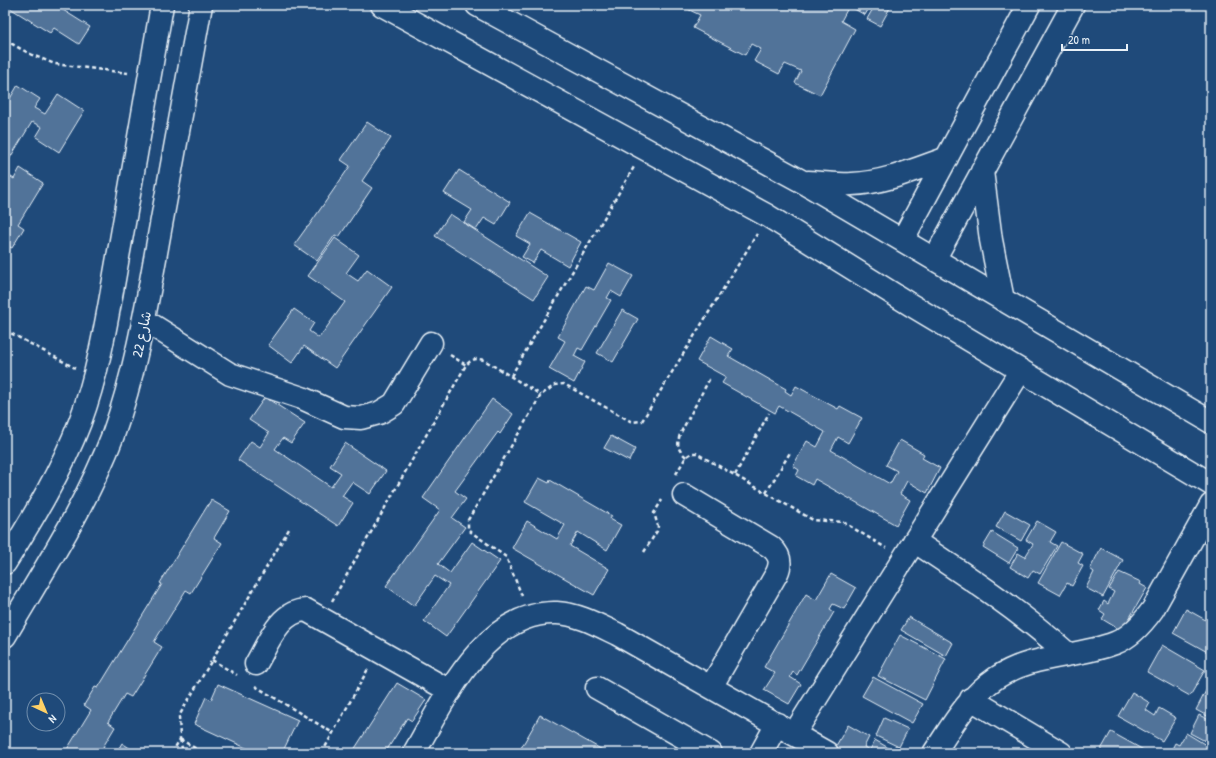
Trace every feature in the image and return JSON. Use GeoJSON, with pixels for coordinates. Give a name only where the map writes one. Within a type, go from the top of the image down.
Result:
{"type":"FeatureCollection","features":[{"type":"Feature","properties":{"kind":"street"},"geometry":{"type":"LineString","coordinates":[[5,564],[41,504],[62,464],[80,422],[94,379],[109,306],[162,5]]}},
{"type":"Feature","properties":{"kind":"street","name":"شارع 22"},"geometry":{"type":"LineString","coordinates":[[5,636],[71,523],[93,481],[112,436],[128,391],[144,320],[201,5]]}},
{"type":"Feature","properties":{"kind":"street"},"geometry":{"type":"LineString","coordinates":[[382,5],[768,216],[911,305],[1211,484]]}},
{"type":"Feature","properties":{"kind":"street"},"geometry":{"type":"LineString","coordinates":[[477,5],[803,182],[903,239],[1003,300],[1211,422]]}},
{"type":"Feature","properties":{"kind":"street"},"geometry":{"type":"LineString","coordinates":[[903,239],[1029,5]]}},
{"type":"Feature","properties":{"kind":"street"},"geometry":{"type":"LineString","coordinates":[[935,258],[1074,5]]}},
{"type":"Feature","properties":{"kind":"street"},"geometry":{"type":"LineString","coordinates":[[803,182],[852,184],[876,181],[900,175],[947,158]]}},
{"type":"Feature","properties":{"kind":"street"},"geometry":{"type":"LineString","coordinates":[[982,171],[991,240],[1003,300]]}},
{"type":"Feature","properties":{"kind":"street"},"geometry":{"type":"LineString","coordinates":[[144,320],[230,374],[302,398],[344,417],[362,418],[379,414],[394,404],[431,343]]}},
{"type":"Feature","properties":{"kind":"street"},"geometry":{"type":"LineString","coordinates":[[761,753],[803,742],[903,559],[1021,370]]}},
{"type":"Feature","properties":{"kind":"street"},"geometry":{"type":"LineString","coordinates":[[674,489],[771,547],[780,558],[778,573],[711,687]]}},
{"type":"Feature","properties":{"kind":"street"},"geometry":{"type":"LineString","coordinates":[[934,753],[971,699],[996,678],[1030,661],[1115,643],[1130,634],[1143,623],[1153,609],[1211,505]]}},
{"type":"Feature","properties":{"kind":"street"},"geometry":{"type":"LineString","coordinates":[[914,541],[1001,599],[1037,626],[1068,654]]}},
{"type":"Feature","properties":{"kind":"street"},"geometry":{"type":"LineString","coordinates":[[250,675],[281,623],[292,613],[306,610],[450,691]]}},
{"type":"Feature","properties":{"kind":"street"},"geometry":{"type":"LineString","coordinates":[[414,753],[450,691],[474,657],[496,633],[530,616],[557,613],[586,619],[711,687],[803,742]]}},
{"type":"Feature","properties":{"kind":"street"},"geometry":{"type":"LineString","coordinates":[[597,688],[711,753]]}},
{"type":"Feature","properties":{"kind":"street"},"geometry":{"type":"LineString","coordinates":[[971,699],[1061,753]]}},
{"type":"Feature","properties":{"kind":"path"},"geometry":{"type":"LineString","coordinates":[[5,40],[30,54],[55,64],[150,76]]}},
{"type":"Feature","properties":{"kind":"path"},"geometry":{"type":"LineString","coordinates":[[511,376],[645,148]]}},
{"type":"Feature","properties":{"kind":"path"},"geometry":{"type":"LineString","coordinates":[[530,616],[506,557],[471,532],[468,529],[468,520],[541,394],[555,385],[564,384],[632,422],[639,423],[645,419],[768,216]]}},
{"type":"Feature","properties":{"kind":"path"},"geometry":{"type":"LineString","coordinates":[[5,330],[94,379]]}},
{"type":"Feature","properties":{"kind":"path"},"geometry":{"type":"LineString","coordinates":[[322,619],[466,365],[471,360],[478,358],[484,360],[541,394]]}},
{"type":"Feature","properties":{"kind":"path"},"geometry":{"type":"LineString","coordinates":[[686,457],[680,451],[677,442],[710,378]]}},
{"type":"Feature","properties":{"kind":"path"},"geometry":{"type":"LineString","coordinates":[[735,475],[769,413]]}},
{"type":"Feature","properties":{"kind":"path"},"geometry":{"type":"LineString","coordinates":[[766,493],[791,451]]}},
{"type":"Feature","properties":{"kind":"path"},"geometry":{"type":"LineString","coordinates":[[644,552],[657,531],[658,526],[654,513],[674,489],[686,457],[692,453],[696,453],[813,520],[843,522],[903,559]]}},
{"type":"Feature","properties":{"kind":"path"},"geometry":{"type":"LineString","coordinates":[[183,753],[180,739],[179,716],[289,529]]}},
{"type":"Feature","properties":{"kind":"path"},"geometry":{"type":"LineString","coordinates":[[322,753],[378,651]]}},
{"type":"Feature","properties":{"kind":"path"},"geometry":{"type":"LineString","coordinates":[[212,660],[250,675],[333,733]]}},
{"type":"Feature","properties":{"kind":"path"},"geometry":{"type":"LineString","coordinates":[[172,753],[180,739]]}},
{"type":"Feature","properties":{"kind":"path"},"geometry":{"type":"LineString","coordinates":[[180,739],[203,753]]}},
{"type":"Feature","properties":{"kind":"building"},"geometry":{"type":"Polygon","coordinates":[[[5,5],[55,5],[90,27],[79,44],[54,28],[50,33],[5,5]]]}},
{"type":"Feature","properties":{"kind":"building"},"geometry":{"type":"Polygon","coordinates":[[[679,5],[871,5],[865,15],[849,6],[841,21],[855,29],[820,95],[795,83],[801,71],[785,64],[779,74],[754,61],[761,49],[751,44],[745,55],[693,28],[700,15],[679,5]]]}},
{"type":"Feature","properties":{"kind":"building"},"geometry":{"type":"Polygon","coordinates":[[[875,5],[891,6],[880,26],[867,19],[875,5]]]}},
{"type":"Feature","properties":{"kind":"building"},"geometry":{"type":"Polygon","coordinates":[[[18,85],[40,99],[34,108],[45,114],[58,94],[84,111],[59,152],[36,137],[42,127],[32,122],[5,166],[5,107],[18,85]]]}},
{"type":"Feature","properties":{"kind":"building"},"geometry":{"type":"Polygon","coordinates":[[[367,122],[391,138],[362,181],[372,188],[339,237],[335,235],[317,261],[294,245],[350,166],[341,160],[367,122]]]}},
{"type":"Feature","properties":{"kind":"building"},"geometry":{"type":"Polygon","coordinates":[[[20,168],[43,183],[18,224],[24,228],[12,248],[5,245],[5,173],[14,179],[20,168]]]}},
{"type":"Feature","properties":{"kind":"building"},"geometry":{"type":"Polygon","coordinates":[[[459,170],[510,202],[496,225],[484,218],[476,230],[464,222],[472,210],[444,193],[459,170]]]}},
{"type":"Feature","properties":{"kind":"building"},"geometry":{"type":"Polygon","coordinates":[[[530,213],[581,242],[568,266],[541,250],[533,263],[522,257],[530,244],[516,236],[530,213]]]}},
{"type":"Feature","properties":{"kind":"building"},"geometry":{"type":"Polygon","coordinates":[[[450,214],[548,277],[534,299],[435,236],[450,214]]]}},
{"type":"Feature","properties":{"kind":"building"},"geometry":{"type":"Polygon","coordinates":[[[335,238],[359,255],[346,273],[358,281],[367,269],[392,287],[335,368],[304,346],[292,363],[268,345],[294,309],[314,323],[309,331],[319,338],[345,302],[308,276],[335,238]]]}},
{"type":"Feature","properties":{"kind":"building"},"geometry":{"type":"Polygon","coordinates":[[[609,263],[633,276],[621,297],[611,291],[607,298],[611,300],[582,350],[578,348],[574,356],[585,362],[574,383],[549,369],[565,341],[558,337],[586,286],[594,290],[609,263]]]}},
{"type":"Feature","properties":{"kind":"building"},"geometry":{"type":"Polygon","coordinates":[[[622,310],[638,319],[613,362],[597,353],[622,310]]]}},
{"type":"Feature","properties":{"kind":"building"},"geometry":{"type":"Polygon","coordinates":[[[711,336],[733,349],[728,356],[786,389],[785,391],[791,395],[796,386],[838,409],[840,406],[862,418],[848,443],[838,437],[831,450],[890,484],[897,471],[886,465],[900,440],[924,454],[922,458],[940,468],[927,493],[907,481],[900,494],[910,500],[896,525],[815,479],[812,485],[796,476],[799,470],[793,466],[807,441],[817,447],[825,432],[779,406],[775,413],[722,383],[726,377],[697,361],[711,336]]]}},
{"type":"Feature","properties":{"kind":"building"},"geometry":{"type":"Polygon","coordinates":[[[5,394],[9,396],[5,402],[5,394]]]}},
{"type":"Feature","properties":{"kind":"building"},"geometry":{"type":"Polygon","coordinates":[[[265,397],[305,423],[291,443],[283,438],[275,449],[331,487],[341,473],[330,466],[345,443],[386,471],[370,494],[352,482],[342,496],[353,503],[338,526],[238,460],[251,441],[260,447],[269,433],[249,420],[265,397]]]}},
{"type":"Feature","properties":{"kind":"building"},"geometry":{"type":"Polygon","coordinates":[[[492,399],[513,414],[500,434],[498,432],[455,491],[466,499],[452,518],[465,527],[438,564],[450,573],[472,542],[500,561],[446,637],[424,621],[449,585],[435,576],[414,606],[386,586],[440,510],[423,498],[492,399]]]}},
{"type":"Feature","properties":{"kind":"building"},"geometry":{"type":"Polygon","coordinates":[[[611,436],[635,449],[629,461],[604,448],[611,436]]]}},
{"type":"Feature","properties":{"kind":"building"},"geometry":{"type":"Polygon","coordinates":[[[539,478],[549,483],[550,480],[612,516],[610,519],[621,525],[607,550],[578,532],[570,546],[609,569],[594,595],[512,548],[527,521],[557,539],[565,525],[525,502],[539,478]]]}},
{"type":"Feature","properties":{"kind":"building"},"geometry":{"type":"Polygon","coordinates":[[[211,500],[230,511],[214,538],[222,543],[191,593],[186,590],[154,642],[162,647],[131,697],[125,694],[108,722],[115,727],[103,747],[113,753],[70,753],[66,751],[91,710],[84,705],[95,687],[98,688],[162,584],[160,583],[211,500]]]}},
{"type":"Feature","properties":{"kind":"building"},"geometry":{"type":"Polygon","coordinates":[[[1005,511],[1030,525],[1021,541],[996,527],[1005,511]]]}},
{"type":"Feature","properties":{"kind":"building"},"geometry":{"type":"Polygon","coordinates":[[[1037,521],[1056,532],[1050,542],[1057,546],[1040,574],[1033,570],[1028,578],[1010,567],[1018,553],[1025,557],[1033,544],[1026,540],[1037,521]]]}},
{"type":"Feature","properties":{"kind":"building"},"geometry":{"type":"Polygon","coordinates":[[[992,532],[1018,548],[1009,563],[983,547],[992,532]]]}},
{"type":"Feature","properties":{"kind":"building"},"geometry":{"type":"Polygon","coordinates":[[[1061,542],[1083,554],[1078,563],[1083,566],[1072,586],[1067,583],[1060,595],[1038,583],[1061,542]]]}},
{"type":"Feature","properties":{"kind":"building"},"geometry":{"type":"Polygon","coordinates":[[[1101,548],[1123,560],[1103,597],[1086,588],[1094,572],[1090,569],[1101,548]]]}},
{"type":"Feature","properties":{"kind":"building"},"geometry":{"type":"Polygon","coordinates":[[[1119,572],[1141,582],[1140,584],[1147,588],[1122,631],[1102,619],[1105,614],[1099,610],[1104,601],[1108,604],[1114,592],[1109,589],[1119,572]]]}},
{"type":"Feature","properties":{"kind":"building"},"geometry":{"type":"Polygon","coordinates":[[[831,574],[856,588],[844,609],[833,604],[830,609],[834,612],[797,675],[793,672],[790,677],[801,684],[789,704],[764,690],[775,673],[764,667],[806,594],[816,600],[831,574]]]}},
{"type":"Feature","properties":{"kind":"building"},"geometry":{"type":"Polygon","coordinates":[[[1186,609],[1211,623],[1211,654],[1173,633],[1186,609]]]}},
{"type":"Feature","properties":{"kind":"building"},"geometry":{"type":"Polygon","coordinates":[[[909,617],[953,643],[946,656],[901,630],[909,617]]]}},
{"type":"Feature","properties":{"kind":"building"},"geometry":{"type":"Polygon","coordinates":[[[900,635],[946,659],[925,700],[878,676],[900,635]]]}},
{"type":"Feature","properties":{"kind":"building"},"geometry":{"type":"Polygon","coordinates":[[[1162,645],[1205,670],[1190,696],[1147,672],[1162,645]]]}},
{"type":"Feature","properties":{"kind":"building"},"geometry":{"type":"Polygon","coordinates":[[[873,677],[923,704],[912,723],[862,696],[873,677]]]}},
{"type":"Feature","properties":{"kind":"building"},"geometry":{"type":"Polygon","coordinates":[[[1211,681],[1211,718],[1196,710],[1211,681]]]}},
{"type":"Feature","properties":{"kind":"building"},"geometry":{"type":"Polygon","coordinates":[[[397,683],[426,700],[412,721],[407,718],[385,753],[352,753],[397,683]]]}},
{"type":"Feature","properties":{"kind":"building"},"geometry":{"type":"Polygon","coordinates":[[[218,684],[298,720],[284,749],[293,753],[257,753],[194,724],[206,697],[211,700],[218,684]]]}},
{"type":"Feature","properties":{"kind":"building"},"geometry":{"type":"Polygon","coordinates":[[[1132,692],[1150,703],[1146,710],[1155,716],[1159,708],[1176,718],[1162,741],[1118,716],[1132,692]]]}},
{"type":"Feature","properties":{"kind":"building"},"geometry":{"type":"Polygon","coordinates":[[[540,715],[608,753],[529,753],[521,748],[540,715]]]}},
{"type":"Feature","properties":{"kind":"building"},"geometry":{"type":"Polygon","coordinates":[[[1199,715],[1211,721],[1211,735],[1209,734],[1205,741],[1190,733],[1199,715]]]}},
{"type":"Feature","properties":{"kind":"building"},"geometry":{"type":"Polygon","coordinates":[[[884,718],[908,729],[899,747],[876,736],[884,718]]]}},
{"type":"Feature","properties":{"kind":"building"},"geometry":{"type":"Polygon","coordinates":[[[848,725],[869,737],[864,747],[870,750],[875,740],[892,750],[890,753],[836,753],[833,751],[848,725]]]}},
{"type":"Feature","properties":{"kind":"building"},"geometry":{"type":"Polygon","coordinates":[[[1111,732],[1149,753],[1099,753],[1111,732]]]}},
{"type":"Feature","properties":{"kind":"building"},"geometry":{"type":"Polygon","coordinates":[[[1186,733],[1211,748],[1211,753],[1170,753],[1175,743],[1179,745],[1186,733]]]}},
{"type":"Feature","properties":{"kind":"building"},"geometry":{"type":"Polygon","coordinates":[[[122,743],[137,753],[116,753],[122,743]]]}}]}
